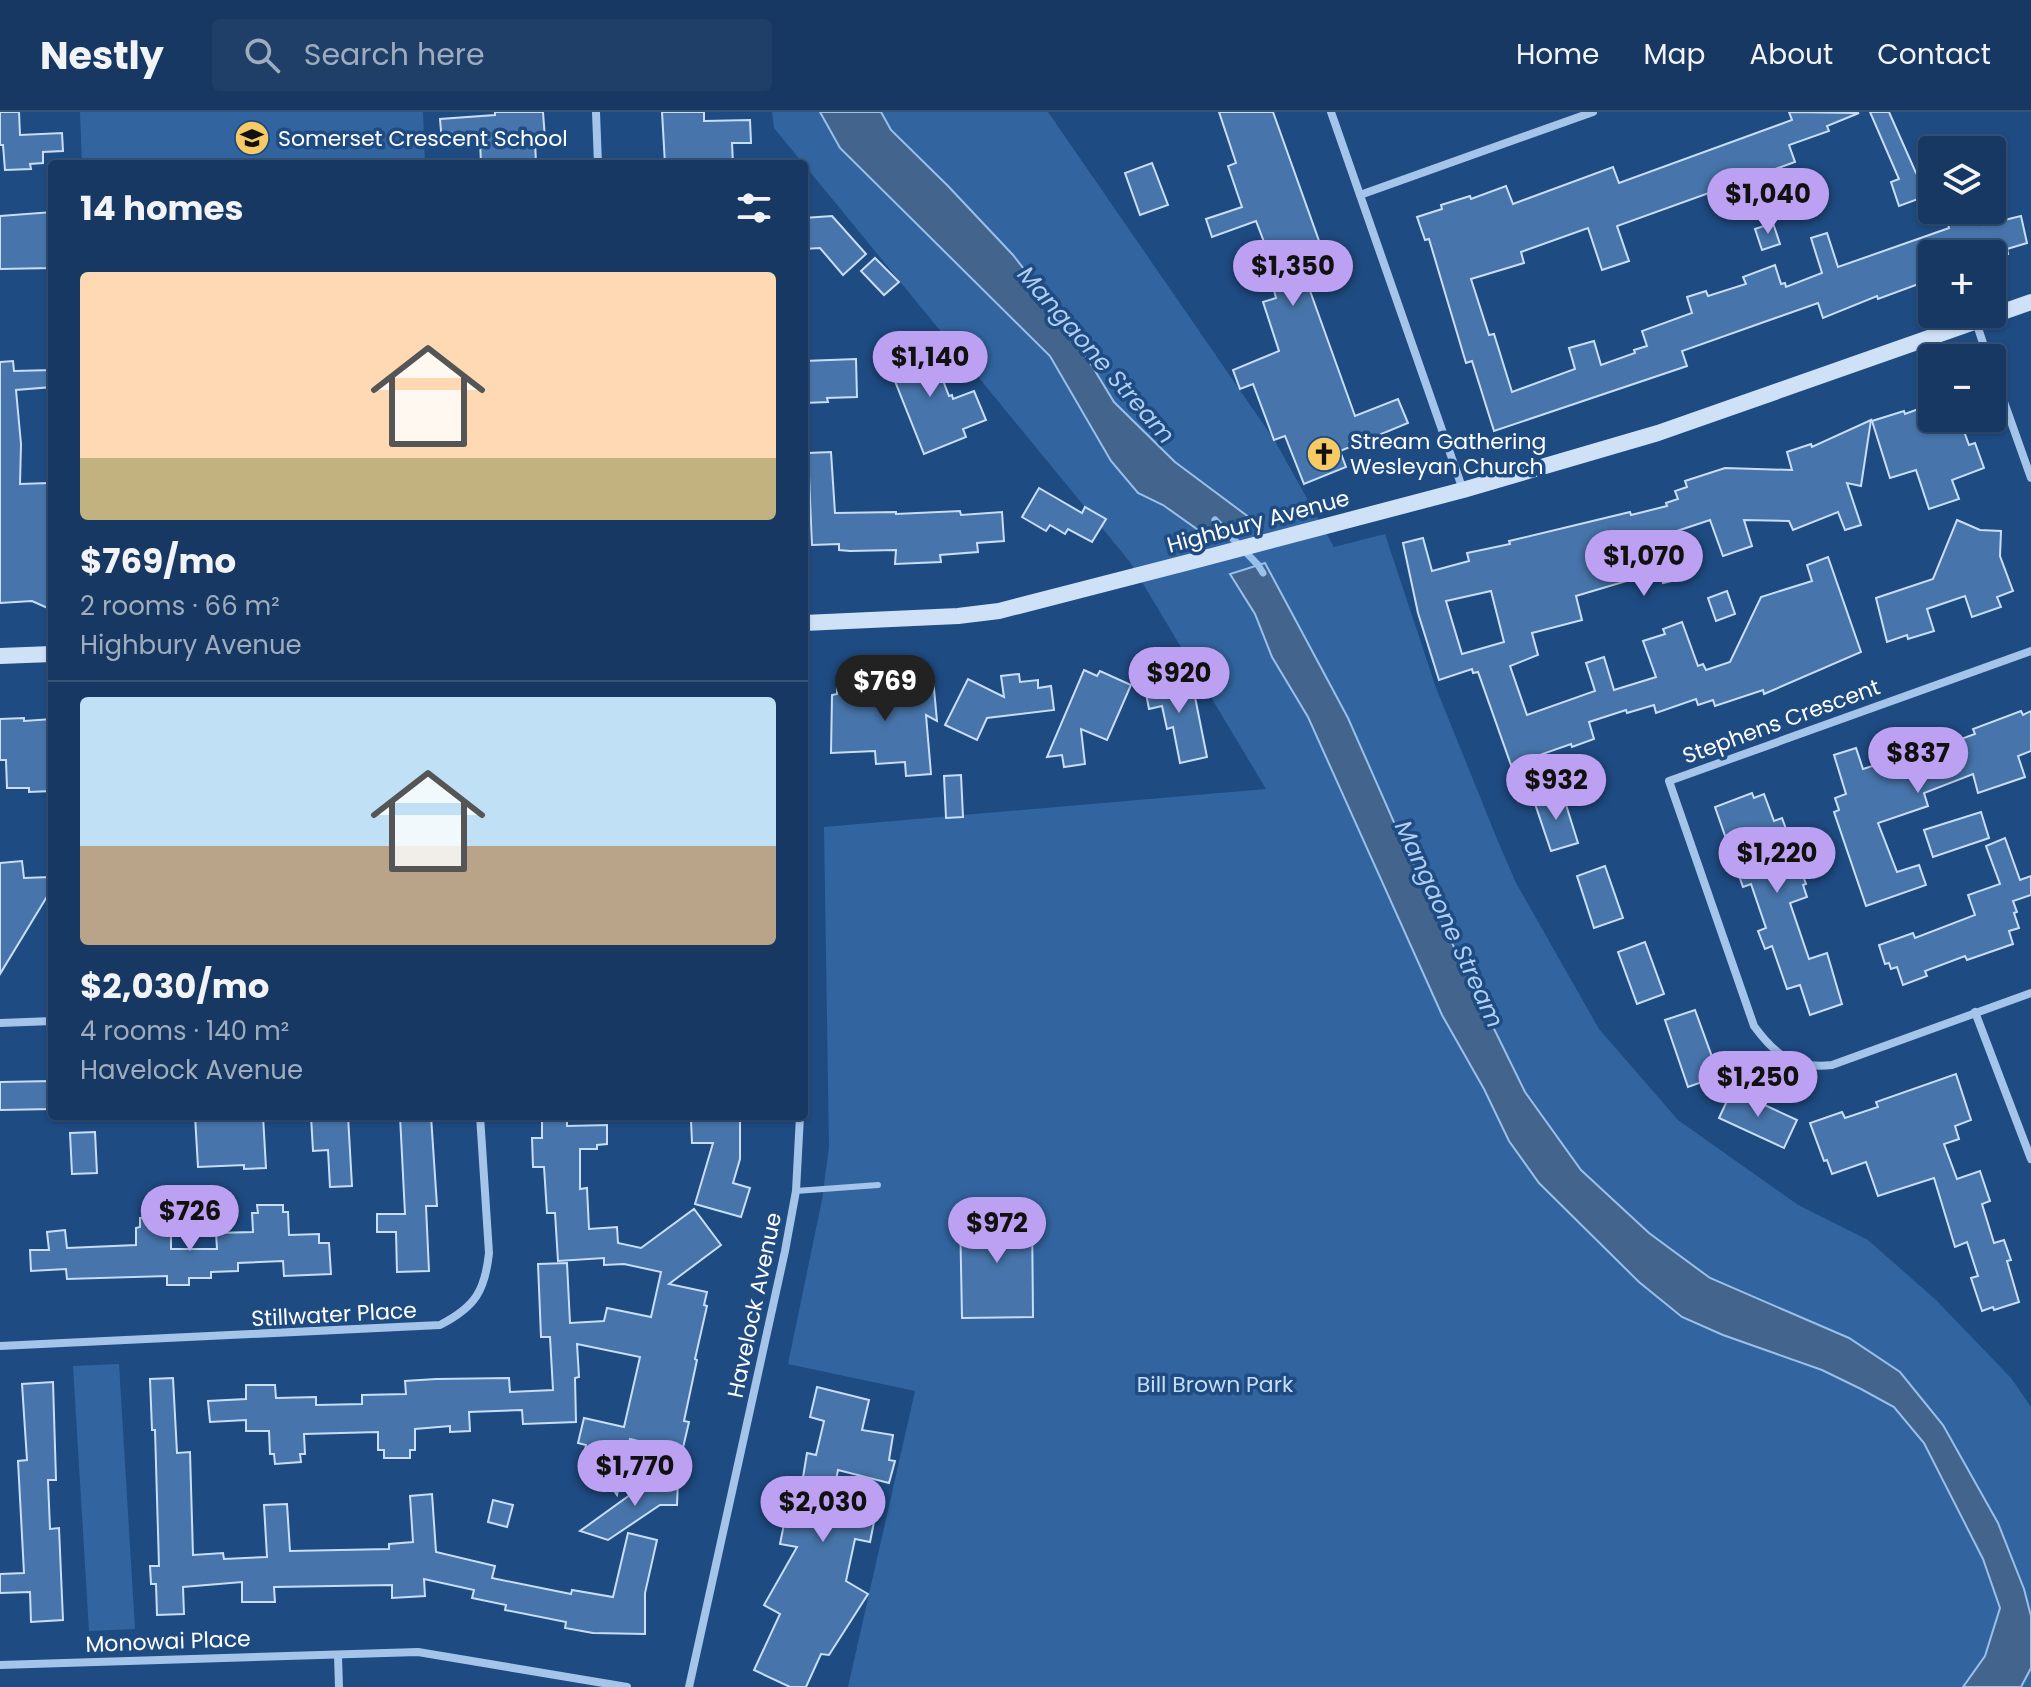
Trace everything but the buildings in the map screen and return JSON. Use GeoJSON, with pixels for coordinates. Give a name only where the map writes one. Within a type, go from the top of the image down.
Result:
{"type":"FeatureCollection","features":[{"type":"Feature","properties":{"kind":"street"},"geometry":{"type":"LineString","coordinates":[[596,112],[598,160]]}},
{"type":"Feature","properties":{"kind":"street"},"geometry":{"type":"LineString","coordinates":[[1331,112],[1463,490]]}},
{"type":"Feature","properties":{"kind":"street"},"geometry":{"type":"LineString","coordinates":[[1360,195],[1593,112]]}},
{"type":"Feature","properties":{"kind":"street","name":"Highbury Avenue"},"geometry":{"type":"LineString","coordinates":[[2006,310],[2031,302]]}},
{"type":"Feature","properties":{"kind":"street","name":"Highbury Avenue"},"geometry":{"type":"LineString","coordinates":[[808,623],[958,616],[999,611],[1463,490],[1658,433],[1955,328]]}},
{"type":"Feature","properties":{"kind":"street"},"geometry":{"type":"LineString","coordinates":[[2006,407],[2031,478]]}},
{"type":"Feature","properties":{"kind":"street","name":"Stephens Crescent"},"geometry":{"type":"LineString","coordinates":[[2031,651],[1669,781],[1754,1026],[1779,1055],[1797,1064],[1813,1067],[1832,1065],[2031,993]]}},
{"type":"Feature","properties":{"kind":"street"},"geometry":{"type":"LineString","coordinates":[[0,656],[48,654]]}},
{"type":"Feature","properties":{"kind":"street"},"geometry":{"type":"LineString","coordinates":[[1975,1012],[2031,1159]]}},
{"type":"Feature","properties":{"kind":"street"},"geometry":{"type":"LineString","coordinates":[[0,1023],[48,1021]]}},
{"type":"Feature","properties":{"kind":"street","name":"Stillwater Place"},"geometry":{"type":"LineString","coordinates":[[0,1346],[440,1325],[473,1303],[481,1291],[487,1271],[489,1253],[480,1120]]}},
{"type":"Feature","properties":{"kind":"street","name":"Havelock Avenue"},"geometry":{"type":"LineString","coordinates":[[689,1687],[796,1191],[800,1120]]}},
{"type":"Feature","properties":{"kind":"street","name":"Monowai Place"},"geometry":{"type":"LineString","coordinates":[[0,1665],[418,1652],[627,1687]]}},
{"type":"Feature","properties":{"kind":"street"},"geometry":{"type":"LineString","coordinates":[[338,1655],[339,1687]]}},
{"type":"Feature","properties":{"kind":"lane"},"geometry":{"type":"LineString","coordinates":[[796,1191],[878,1185]]}},
{"type":"Feature","properties":{"kind":"green space","name":"Somerset Crescent School"},"geometry":{"type":"Polygon","coordinates":[[[80,112],[423,112],[425,160],[82,160],[80,112]]]}},
{"type":"Feature","properties":{"kind":"green space","name":"Bill Brown Park"},"geometry":{"type":"Polygon","coordinates":[[[772,112],[1048,112],[1275,441],[1334,547],[1385,534],[1436,688],[1516,883],[1599,1029],[1678,1120],[1798,1205],[1868,1240],[1936,1300],[2011,1378],[2031,1407],[2031,1687],[848,1687],[915,1391],[788,1364],[822,1200],[829,1147],[824,827],[1266,789],[1130,562],[808,169],[808,160],[800,160],[774,128],[772,112]]]}},
{"type":"Feature","properties":{"kind":"green space"},"geometry":{"type":"Polygon","coordinates":[[[119,1364],[135,1629],[89,1631],[73,1366],[119,1364]]]}},
{"type":"Feature","properties":{"kind":"shaded area"},"geometry":{"type":"Polygon","coordinates":[[[820,112],[881,112],[891,130],[1013,255],[1066,323],[1114,402],[1175,462],[1250,518],[1204,534],[1163,505],[1138,493],[1111,461],[1050,356],[840,148],[820,112]]]}},
{"type":"Feature","properties":{"kind":"shaded area"},"geometry":{"type":"Polygon","coordinates":[[[1265,563],[1348,718],[1404,845],[1525,1092],[1581,1170],[1649,1233],[1710,1278],[1849,1338],[1900,1372],[1943,1425],[1998,1523],[2024,1589],[2031,1616],[2031,1668],[2021,1687],[1963,1687],[1985,1656],[2000,1608],[1983,1559],[1924,1443],[1894,1407],[1822,1370],[1682,1317],[1639,1282],[1539,1183],[1509,1141],[1442,1015],[1308,717],[1272,657],[1255,614],[1230,574],[1265,563]]]}},
{"type":"Feature","properties":{"kind":"waterway","name":"Mangaone Stream"},"geometry":{"type":"LineString","coordinates":[[1215,520],[1263,573]]}},
{"type":"Feature","properties":{"kind":"place","name":"Somerset Crescent School"},"geometry":{"type":"Point","coordinates":[252,138]}},
{"type":"Feature","properties":{"kind":"place","name":"Stream Gathering Wesleyan Church"},"geometry":{"type":"Point","coordinates":[1324,454]}}]}
